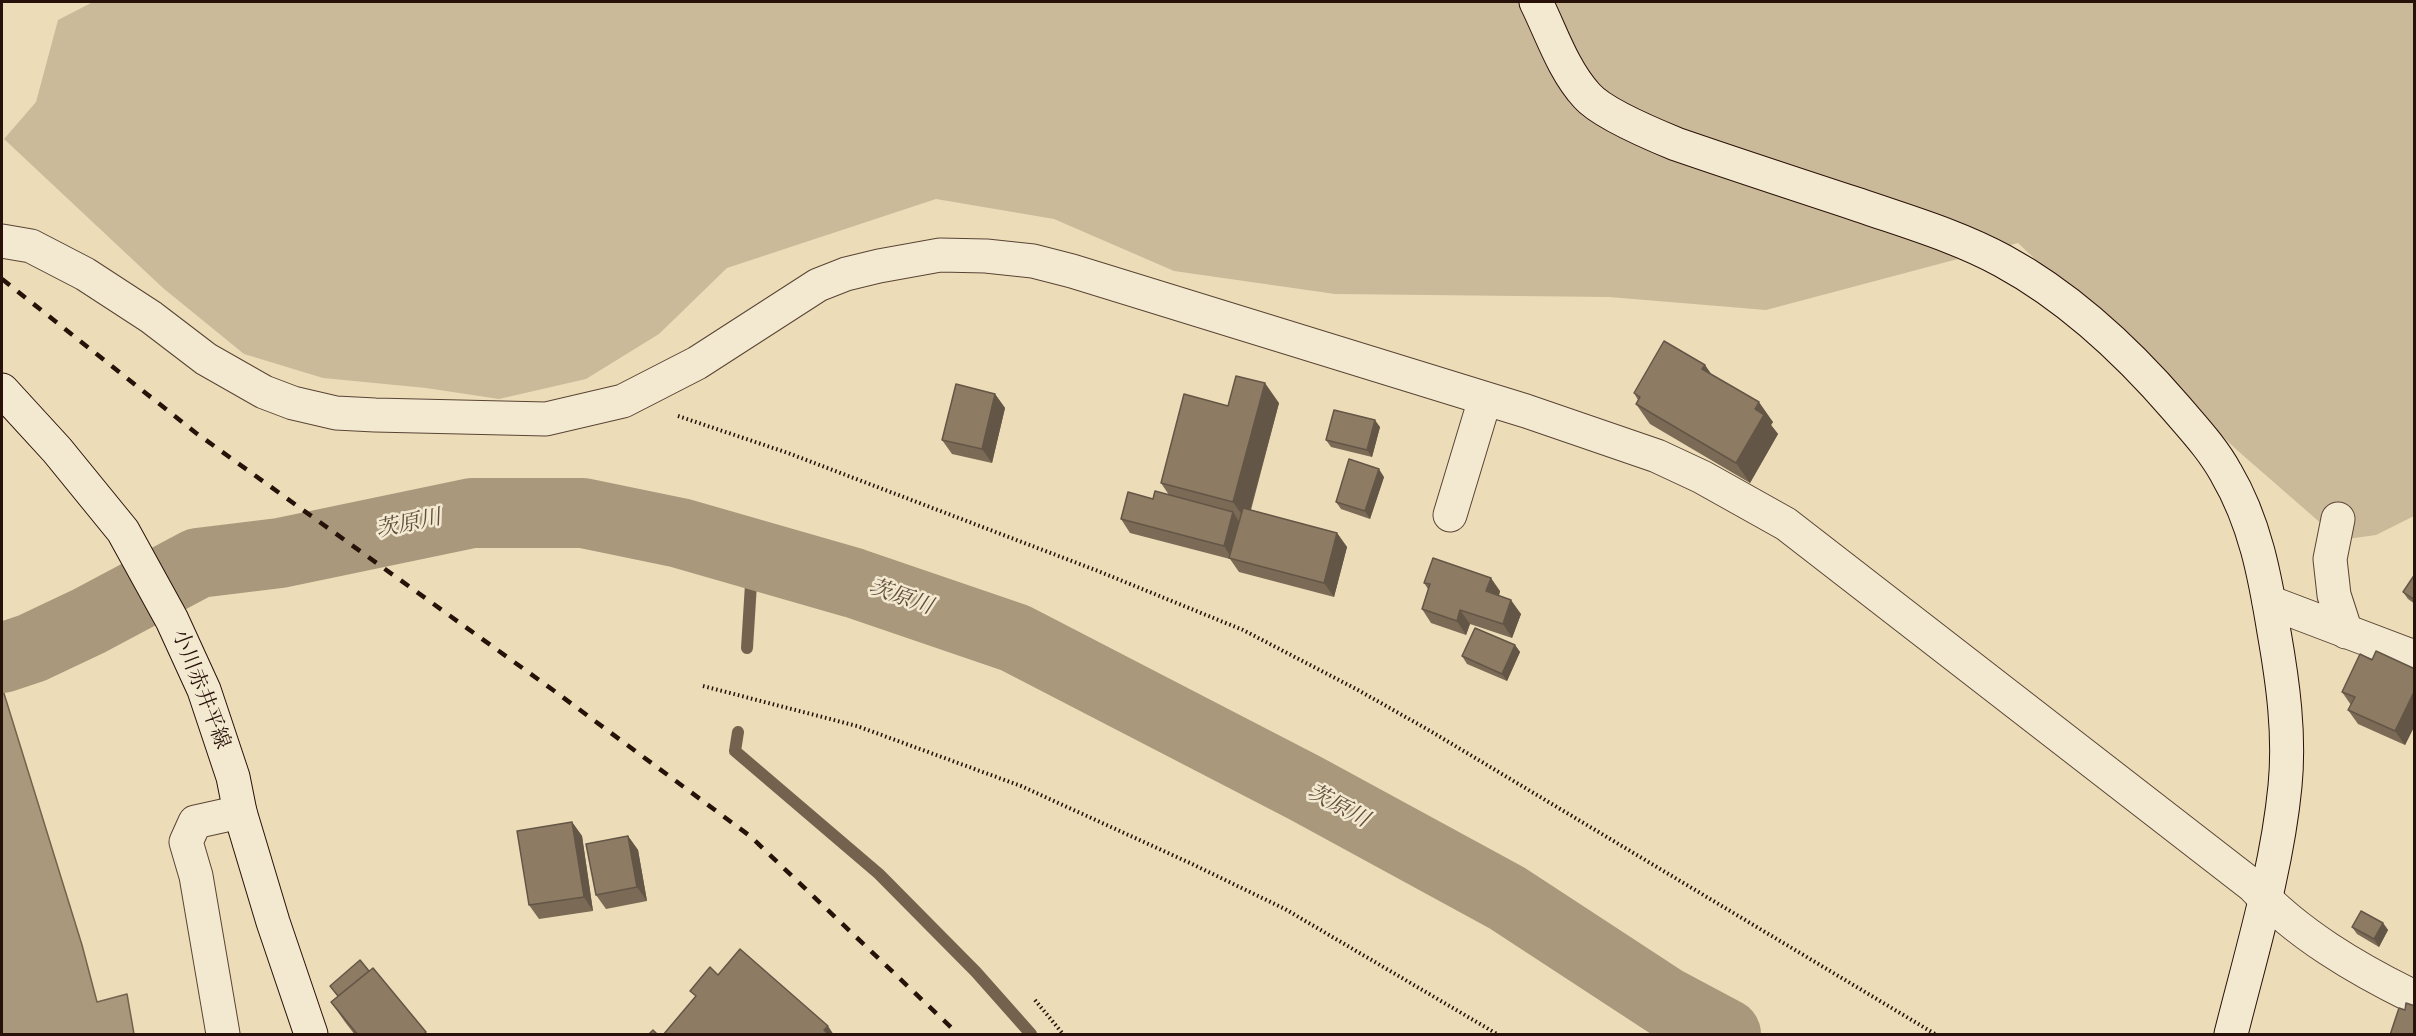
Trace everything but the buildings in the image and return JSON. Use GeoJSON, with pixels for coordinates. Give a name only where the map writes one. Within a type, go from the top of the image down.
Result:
{"type":"FeatureCollection","features":[{"type":"Feature","properties":{"kind":"street"},"geometry":{"type":"LineString","coordinates":[[1536,2],[1572,75],[1588,98],[1644,131],[1676,144],[1952,237],[2004,261],[2073,306],[2136,362],[2215,455],[2250,522],[2266,579],[2283,683],[2285,785],[2264,899],[2231,1035]]}},
{"type":"Feature","properties":{"kind":"street"},"geometry":{"type":"LineString","coordinates":[[2,241],[31,246],[86,274],[151,317],[221,369],[264,392],[293,403],[336,413],[546,419],[623,401],[697,363],[818,285],[879,266],[940,255],[986,256],[1034,261],[1072,271],[1485,399],[1657,456],[1702,477],[1786,524],[2253,886],[2264,899],[2293,924],[2392,987],[2412,990]]}},
{"type":"Feature","properties":{"kind":"street","name":"小川赤井平線"},"geometry":{"type":"LineString","coordinates":[[2,390],[57,450],[123,531],[172,620],[204,690],[232,777],[240,812],[273,922],[311,1035]]}},
{"type":"Feature","properties":{"kind":"street"},"geometry":{"type":"LineString","coordinates":[[1450,515],[1485,399]]}},
{"type":"Feature","properties":{"kind":"street"},"geometry":{"type":"LineString","coordinates":[[2338,519],[2330,559],[2334,595],[2346,632]]}},
{"type":"Feature","properties":{"kind":"street"},"geometry":{"type":"LineString","coordinates":[[2270,602],[2415,657]]}},
{"type":"Feature","properties":{"kind":"street"},"geometry":{"type":"LineString","coordinates":[[223,1035],[196,876],[186,842],[195,822],[240,812]]}},
{"type":"Feature","properties":{"kind":"path"},"geometry":{"type":"LineString","coordinates":[[634,395],[675,415],[788,453],[1098,571],[1243,630],[1358,690],[1432,732],[1935,1035]]}},
{"type":"Feature","properties":{"kind":"path"},"geometry":{"type":"LineString","coordinates":[[703,686],[857,726],[1021,786],[1285,909],[1497,1035]]}},
{"type":"Feature","properties":{"kind":"path"},"geometry":{"type":"LineString","coordinates":[[1035,1000],[1063,1035]]}},
{"type":"Feature","properties":{"kind":"shaded area"},"geometry":{"type":"Polygon","coordinates":[[[93,2],[2414,2],[2414,516],[2376,535],[2340,540],[2238,451],[2018,243],[1766,310],[1609,297],[1335,294],[1174,271],[1054,219],[936,199],[727,268],[659,334],[586,379],[499,399],[426,388],[323,378],[244,354],[163,288],[4,139],[36,102],[58,20],[93,2]]]}},
{"type":"Feature","properties":{"kind":"shaded area"},"geometry":{"type":"Polygon","coordinates":[[[2,687],[82,945],[97,1002],[127,994],[134,1034],[2,1034],[2,687]]]}},
{"type":"Feature","properties":{"kind":"waterway","name":"茨原川"},"geometry":{"type":"LineString","coordinates":[[2,658],[32,648],[89,621],[198,563],[280,553],[472,513],[583,513],[680,533],[854,583],[1015,638],[1305,788],[1507,898],[1666,1002],[1726,1034]]}},
{"type":"Feature","properties":{"kind":"waterway"},"geometry":{"type":"LineString","coordinates":[[680,533],[751,584],[747,648]]}},
{"type":"Feature","properties":{"kind":"waterway"},"geometry":{"type":"LineString","coordinates":[[738,732],[735,751],[879,874],[976,972],[1031,1034]]}},
{"type":"Feature","properties":{"kind":"railway"},"geometry":{"type":"LineString","coordinates":[[2,279],[196,433],[553,690],[750,836],[958,1034]]}}]}
